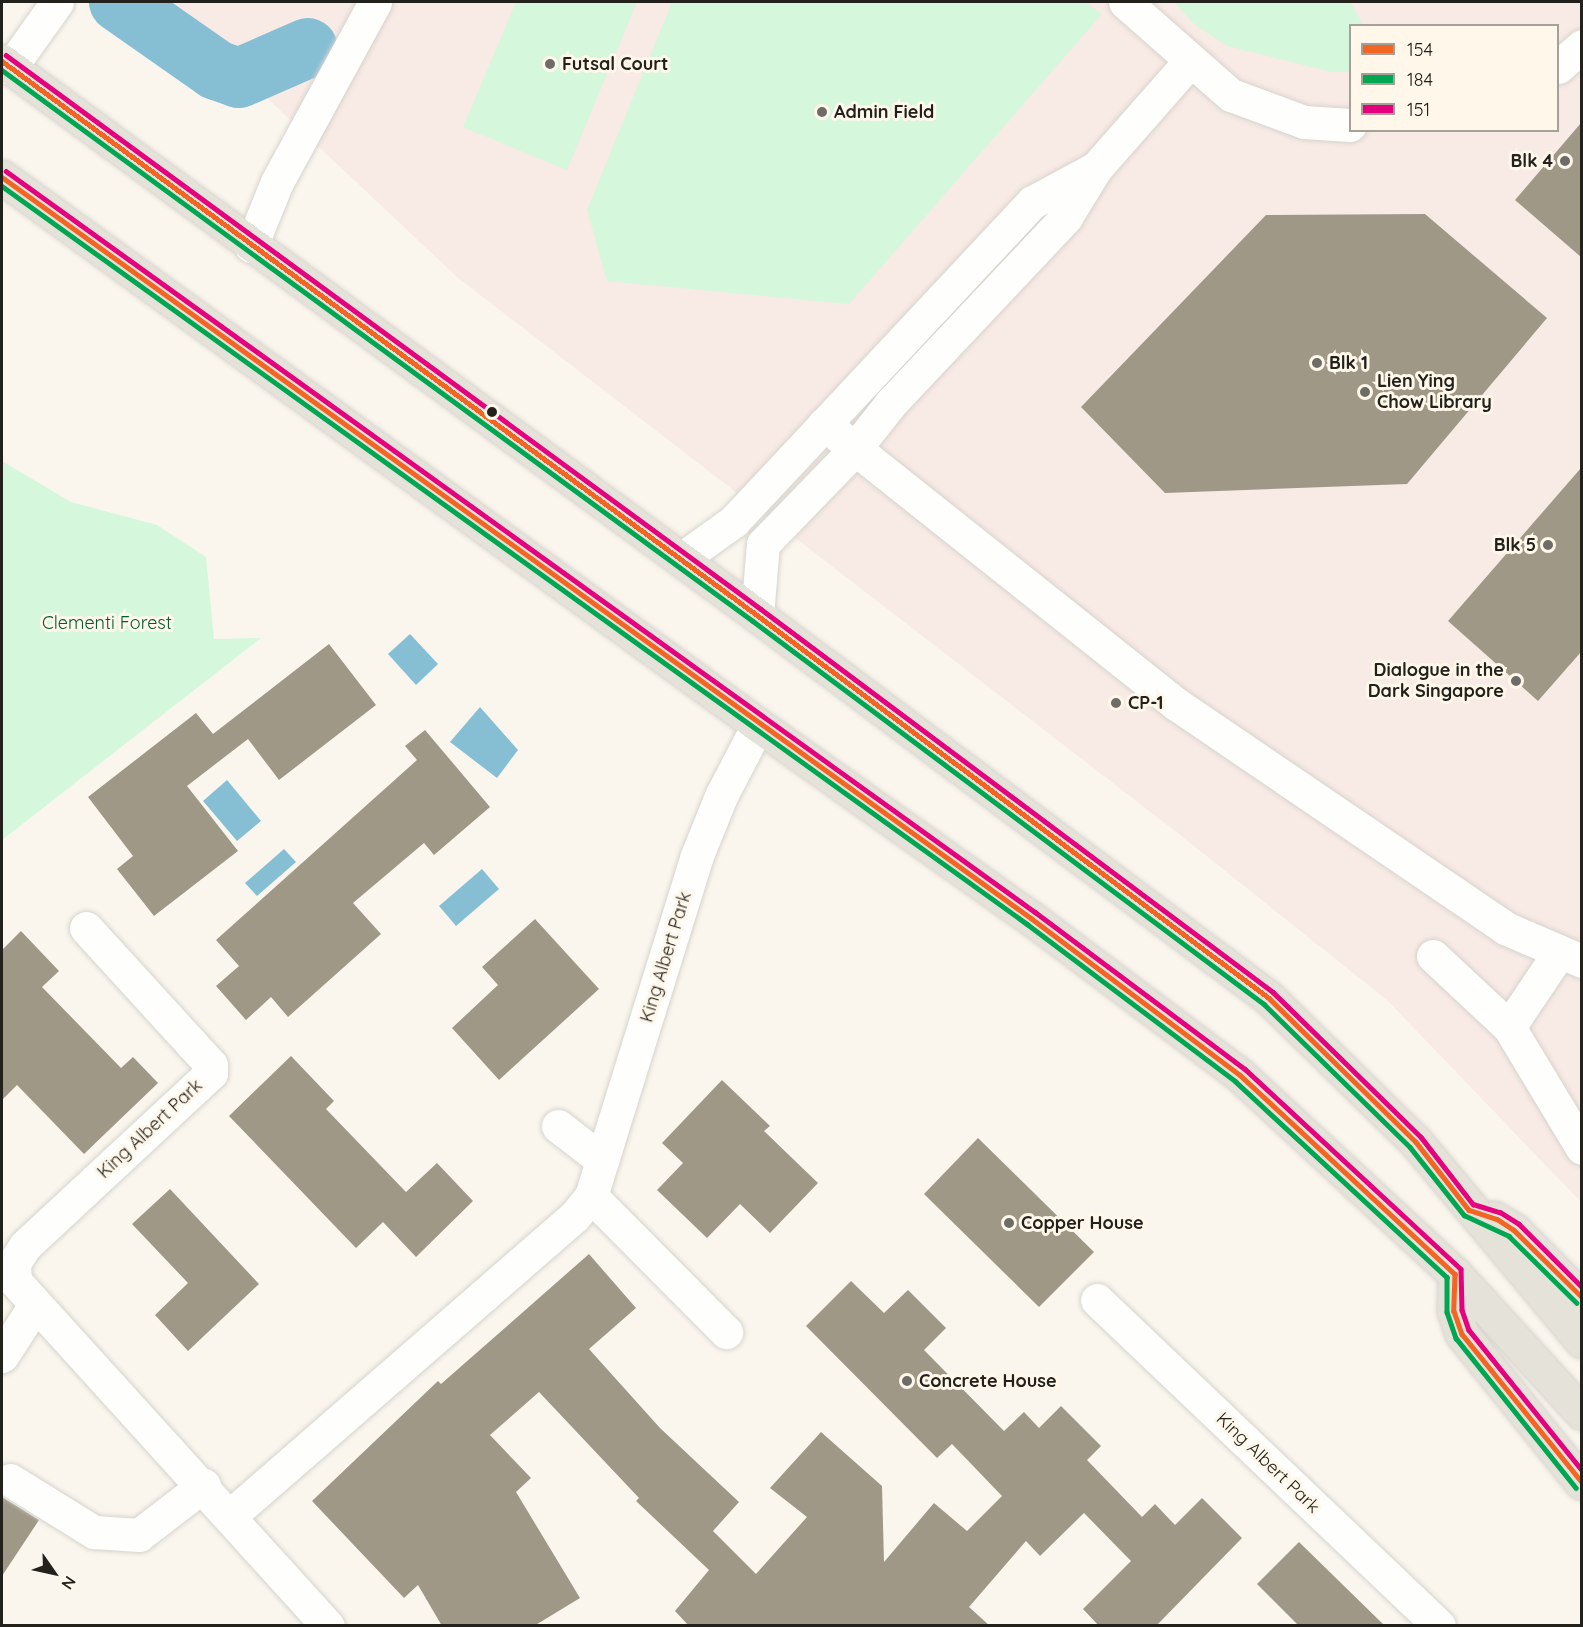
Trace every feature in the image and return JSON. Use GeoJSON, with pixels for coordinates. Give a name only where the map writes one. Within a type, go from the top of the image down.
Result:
{"type":"FeatureCollection","features":[{"type":"Feature","properties":{"kind":"main road"},"geometry":{"type":"LineString","coordinates":[[6,65],[757,615],[1269,998],[1416,1142],[1469,1210],[1581,1341]]}},
{"type":"Feature","properties":{"kind":"main road"},"geometry":{"type":"LineString","coordinates":[[2,177],[758,725],[1031,918],[1240,1075],[1455,1274],[1581,1413]]}},
{"type":"Feature","properties":{"kind":"main road"},"geometry":{"type":"LineString","coordinates":[[1469,1210],[1497,1219],[1515,1230],[1581,1299]]}},
{"type":"Feature","properties":{"kind":"main road"},"geometry":{"type":"LineString","coordinates":[[1455,1274],[1454,1311],[1462,1334],[1581,1483]]}},
{"type":"Feature","properties":{"kind":"street"},"geometry":{"type":"LineString","coordinates":[[6,65],[57,2]]}},
{"type":"Feature","properties":{"kind":"street"},"geometry":{"type":"LineString","coordinates":[[251,246],[277,182],[375,2]]}},
{"type":"Feature","properties":{"kind":"street"},"geometry":{"type":"LineString","coordinates":[[1125,2],[1189,62],[1231,95],[1304,122],[1349,125]]}},
{"type":"Feature","properties":{"kind":"street"},"geometry":{"type":"LineString","coordinates":[[1559,66],[1581,46]]}},
{"type":"Feature","properties":{"kind":"street"},"geometry":{"type":"LineString","coordinates":[[757,615],[764,544],[853,451],[891,403],[1066,217],[1096,168],[1189,62]]}},
{"type":"Feature","properties":{"kind":"street"},"geometry":{"type":"LineString","coordinates":[[681,559],[734,522],[1034,202],[1096,168]]}},
{"type":"Feature","properties":{"kind":"street"},"geometry":{"type":"LineString","coordinates":[[824,424],[853,451],[993,556],[1176,704],[1505,928],[1570,958],[1509,1027]]}},
{"type":"Feature","properties":{"kind":"street","name":"King Albert Park"},"geometry":{"type":"LineString","coordinates":[[231,1515],[574,1217],[591,1196],[696,858],[721,795],[758,725]]}},
{"type":"Feature","properties":{"kind":"street","name":"King Albert Park"},"geometry":{"type":"LineString","coordinates":[[86,928],[211,1065],[211,1073],[25,1246],[14,1263],[15,1281],[204,1485],[328,1626]]}},
{"type":"Feature","properties":{"kind":"street"},"geometry":{"type":"LineString","coordinates":[[1433,956],[1509,1027],[1581,1148]]}},
{"type":"Feature","properties":{"kind":"street"},"geometry":{"type":"LineString","coordinates":[[558,1126],[602,1160]]}},
{"type":"Feature","properties":{"kind":"street"},"geometry":{"type":"LineString","coordinates":[[591,1196],[726,1332]]}},
{"type":"Feature","properties":{"kind":"street","name":"King Albert Park"},"geometry":{"type":"LineString","coordinates":[[1097,1300],[1439,1626]]}},
{"type":"Feature","properties":{"kind":"street"},"geometry":{"type":"LineString","coordinates":[[2,1356],[35,1305]]}},
{"type":"Feature","properties":{"kind":"street"},"geometry":{"type":"LineString","coordinates":[[10,1480],[94,1532],[139,1535],[204,1485]]}},
{"type":"Feature","properties":{"kind":"shaded area"},"geometry":{"type":"Polygon","coordinates":[[[148,2],[1581,2],[1581,1202],[1387,1000],[1179,834],[457,277],[215,49],[148,2]]]}},
{"type":"Feature","properties":{"kind":"green space","name":"Futsal Court"},"geometry":{"type":"Polygon","coordinates":[[[516,2],[637,2],[567,170],[463,127],[516,2]]]}},
{"type":"Feature","properties":{"kind":"green space","name":"Admin Field"},"geometry":{"type":"Polygon","coordinates":[[[672,2],[1086,2],[1102,14],[849,304],[607,281],[587,210],[672,2]]]}},
{"type":"Feature","properties":{"kind":"green space"},"geometry":{"type":"Polygon","coordinates":[[[1174,2],[1351,2],[1362,24],[1349,24],[1349,72],[1331,72],[1227,46],[1195,25],[1174,2]]]}},
{"type":"Feature","properties":{"kind":"green space","name":"Clementi Forest"},"geometry":{"type":"Polygon","coordinates":[[[2,461],[71,502],[157,525],[206,557],[214,639],[261,638],[2,840],[2,461]]]}},
{"type":"Feature","properties":{"kind":"water"},"geometry":{"type":"Polygon","coordinates":[[[410,634],[438,664],[416,685],[388,654],[410,634]]]}},
{"type":"Feature","properties":{"kind":"water"},"geometry":{"type":"Polygon","coordinates":[[[480,707],[518,750],[497,778],[450,742],[480,707]]]}},
{"type":"Feature","properties":{"kind":"water"},"geometry":{"type":"Polygon","coordinates":[[[227,780],[261,821],[237,841],[203,801],[227,780]]]}},
{"type":"Feature","properties":{"kind":"water"},"geometry":{"type":"Polygon","coordinates":[[[284,849],[296,862],[257,896],[245,883],[284,849]]]}},
{"type":"Feature","properties":{"kind":"water"},"geometry":{"type":"Polygon","coordinates":[[[482,869],[499,889],[456,926],[439,906],[482,869]]]}},
{"type":"Feature","properties":{"kind":"building","name":"Blk 4"},"geometry":{"type":"Polygon","coordinates":[[[1581,123],[1581,257],[1515,200],[1581,123]]]}},
{"type":"Feature","properties":{"kind":"building","name":"Blk 1"},"geometry":{"type":"Polygon","coordinates":[[[1425,214],[1547,318],[1407,484],[1165,493],[1081,407],[1266,215],[1425,214]]]}},
{"type":"Feature","properties":{"kind":"building","name":"Blk 5"},"geometry":{"type":"Polygon","coordinates":[[[1581,468],[1581,652],[1538,701],[1448,621],[1581,468]]]}},
{"type":"Feature","properties":{"kind":"building"},"geometry":{"type":"Polygon","coordinates":[[[329,644],[376,705],[279,780],[248,739],[187,786],[238,851],[154,916],[117,869],[133,856],[88,797],[196,713],[213,734],[329,644]]]}},
{"type":"Feature","properties":{"kind":"building"},"geometry":{"type":"Polygon","coordinates":[[[425,730],[490,807],[434,855],[424,843],[353,903],[381,934],[288,1017],[271,997],[246,1020],[216,986],[239,966],[216,940],[417,760],[405,746],[425,730]]]}},
{"type":"Feature","properties":{"kind":"building"},"geometry":{"type":"Polygon","coordinates":[[[535,919],[599,989],[499,1080],[452,1028],[498,985],[482,967],[535,919]]]}},
{"type":"Feature","properties":{"kind":"building"},"geometry":{"type":"Polygon","coordinates":[[[21,931],[59,971],[42,987],[121,1068],[133,1057],[158,1083],[84,1154],[17,1085],[2,1100],[2,950],[21,931]]]}},
{"type":"Feature","properties":{"kind":"building"},"geometry":{"type":"Polygon","coordinates":[[[291,1056],[334,1101],[326,1109],[406,1192],[437,1163],[473,1201],[416,1257],[383,1222],[356,1248],[229,1116],[291,1056]]]}},
{"type":"Feature","properties":{"kind":"building"},"geometry":{"type":"Polygon","coordinates":[[[722,1080],[770,1126],[764,1131],[818,1183],[770,1233],[740,1204],[707,1238],[657,1190],[683,1163],[662,1143],[722,1080]]]}},
{"type":"Feature","properties":{"kind":"building","name":"Copper House"},"geometry":{"type":"Polygon","coordinates":[[[978,1138],[1094,1252],[1039,1307],[924,1194],[978,1138]]]}},
{"type":"Feature","properties":{"kind":"building"},"geometry":{"type":"Polygon","coordinates":[[[170,1189],[259,1284],[188,1351],[155,1315],[188,1283],[132,1224],[170,1189]]]}},
{"type":"Feature","properties":{"kind":"building"},"geometry":{"type":"Polygon","coordinates":[[[589,1254],[636,1308],[589,1349],[660,1428],[739,1502],[713,1531],[756,1574],[807,1517],[770,1488],[821,1432],[882,1486],[884,1562],[934,1503],[967,1531],[1002,1496],[952,1444],[937,1458],[806,1326],[851,1281],[884,1313],[908,1290],[946,1328],[924,1350],[1004,1431],[1024,1412],[1039,1428],[1061,1406],[1101,1446],[1087,1460],[1142,1517],[1155,1504],[1175,1525],[1202,1498],[1242,1538],[1156,1626],[1099,1626],[1083,1609],[1131,1561],[1084,1513],[1040,1556],[1026,1541],[969,1607],[990,1626],[689,1626],[675,1611],[709,1570],[636,1501],[639,1498],[539,1392],[490,1435],[531,1478],[516,1492],[580,1598],[534,1626],[442,1626],[418,1585],[404,1598],[312,1501],[438,1381],[441,1384],[589,1254]]]}},
{"type":"Feature","properties":{"kind":"building"},"geometry":{"type":"Polygon","coordinates":[[[2,1497],[39,1520],[2,1576],[2,1497]]]}},
{"type":"Feature","properties":{"kind":"building"},"geometry":{"type":"Polygon","coordinates":[[[1299,1542],[1385,1626],[1299,1626],[1257,1584],[1299,1542]]]}},
{"type":"Feature","properties":{"kind":"waterway"},"geometry":{"type":"LineString","coordinates":[[119,2],[216,70],[239,78],[308,48]]}},
{"type":"Feature","properties":{"kind":"transit line","name":"151"},"geometry":{"type":"LineString","coordinates":[[6,55],[761,609],[1273,992],[1421,1137],[1473,1204],[1500,1212],[1519,1224],[1582,1287]]}},
{"type":"Feature","properties":{"kind":"transit line","name":"154"},"geometry":{"type":"LineString","coordinates":[[2,61],[757,615],[1269,998],[1416,1142],[1469,1210],[1497,1219],[1514,1230],[1582,1297]]}},
{"type":"Feature","properties":{"kind":"transit line","name":"184"},"geometry":{"type":"LineString","coordinates":[[2,70],[753,621],[1264,1004],[1410,1147],[1464,1215],[1509,1236],[1577,1303]]}},
{"type":"Feature","properties":{"kind":"transit line","name":"151"},"geometry":{"type":"LineString","coordinates":[[6,171],[1035,912],[1245,1069],[1461,1269],[1462,1310],[1469,1330],[1582,1470]]}},
{"type":"Feature","properties":{"kind":"transit line","name":"154"},"geometry":{"type":"LineString","coordinates":[[2,177],[1031,918],[1240,1075],[1455,1274],[1454,1311],[1462,1334],[1582,1482]]}},
{"type":"Feature","properties":{"kind":"transit line","name":"184"},"geometry":{"type":"LineString","coordinates":[[2,186],[1027,924],[1235,1081],[1447,1277],[1447,1312],[1456,1338],[1576,1488]]}},
{"type":"Feature","properties":{"kind":"place","name":"Futsal Court"},"geometry":{"type":"Point","coordinates":[550,64]}},
{"type":"Feature","properties":{"kind":"place","name":"Admin Field"},"geometry":{"type":"Point","coordinates":[822,112]}},
{"type":"Feature","properties":{"kind":"place","name":"Blk 4"},"geometry":{"type":"Point","coordinates":[1565,161]}},
{"type":"Feature","properties":{"kind":"place","name":"Blk 1"},"geometry":{"type":"Point","coordinates":[1317,363]}},
{"type":"Feature","properties":{"kind":"place","name":"Lien Ying Chow Library"},"geometry":{"type":"Point","coordinates":[1365,392]}},
{"type":"Feature","properties":{"kind":"place","name":"Blk 5"},"geometry":{"type":"Point","coordinates":[1548,545]}},
{"type":"Feature","properties":{"kind":"place","name":"Dialogue in the Dark Singapore"},"geometry":{"type":"Point","coordinates":[1516,681]}},
{"type":"Feature","properties":{"kind":"place","name":"CP-1"},"geometry":{"type":"Point","coordinates":[1116,703]}},
{"type":"Feature","properties":{"kind":"place","name":"Copper House"},"geometry":{"type":"Point","coordinates":[1009,1223]}},
{"type":"Feature","properties":{"kind":"place","name":"Concrete House"},"geometry":{"type":"Point","coordinates":[907,1381]}}]}
